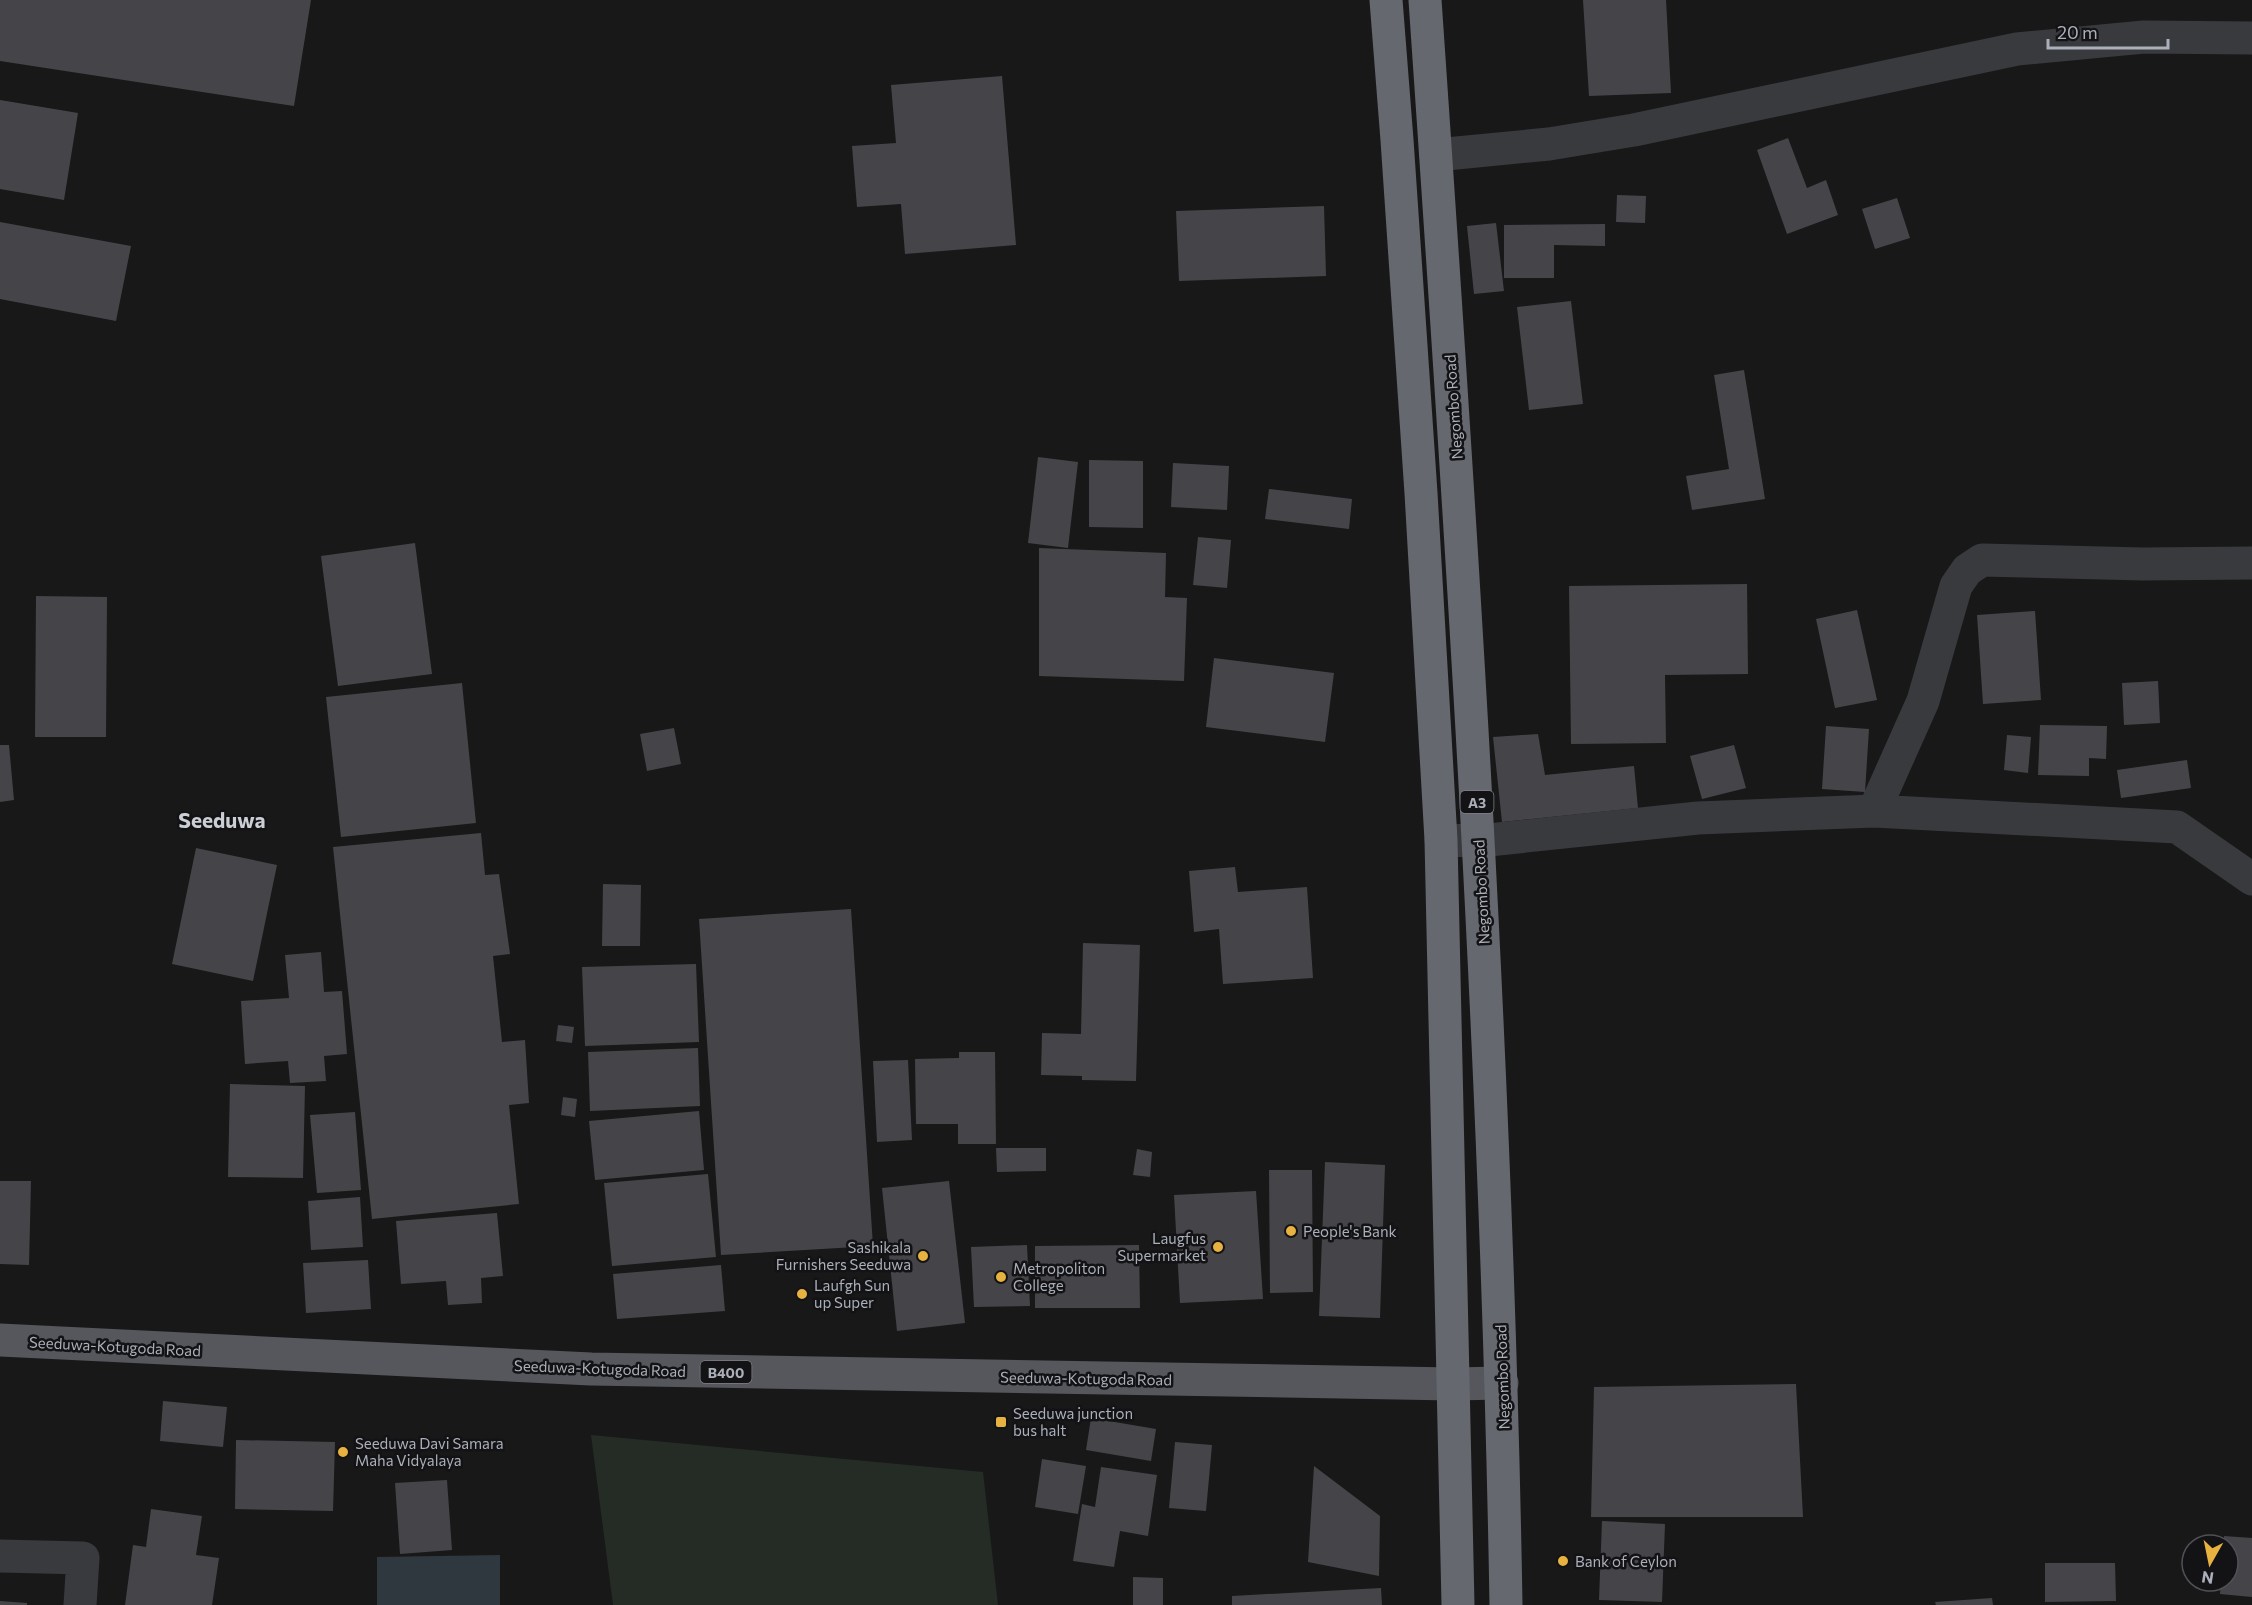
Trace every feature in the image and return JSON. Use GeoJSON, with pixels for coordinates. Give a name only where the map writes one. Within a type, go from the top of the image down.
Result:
{"type":"FeatureCollection","features":[{"type":"Feature","properties":{"kind":"highway","name":"A3"},"geometry":{"type":"LineString","coordinates":[[1386,0],[1421,493],[1441,840],[1458,1605]]}},
{"type":"Feature","properties":{"kind":"highway","name":"Negombo Road"},"geometry":{"type":"LineString","coordinates":[[1425,0],[1459,490],[1479,841],[1502,1383],[1506,1605]]}},
{"type":"Feature","properties":{"kind":"main road","name":"Seeduwa-Kotugoda Road"},"geometry":{"type":"LineString","coordinates":[[0,1340],[591,1369],[1502,1383]]}},
{"type":"Feature","properties":{"kind":"street"},"geometry":{"type":"LineString","coordinates":[[1436,155],[1549,144],[1634,130],[2017,49],[2144,37],[2252,38]]}},
{"type":"Feature","properties":{"kind":"street"},"geometry":{"type":"LineString","coordinates":[[1874,811],[1923,701],[1956,586],[1967,570],[1982,560],[2143,564],[2252,563]]}},
{"type":"Feature","properties":{"kind":"street"},"geometry":{"type":"LineString","coordinates":[[1441,840],[1479,841],[1698,818],[1874,811],[2177,827],[2252,879]]}},
{"type":"Feature","properties":{"kind":"street"},"geometry":{"type":"LineString","coordinates":[[0,1556],[83,1558],[80,1605]]}},
{"type":"Feature","properties":{"kind":"shaded area"},"geometry":{"type":"Polygon","coordinates":[[[591,1435],[983,1472],[998,1605],[613,1605],[591,1435]]]}},
{"type":"Feature","properties":{"kind":"shaded area"},"geometry":{"type":"Polygon","coordinates":[[[500,1555],[500,1605],[377,1605],[377,1557],[500,1555]]]}},
{"type":"Feature","properties":{"kind":"building"},"geometry":{"type":"Polygon","coordinates":[[[0,0],[311,0],[294,106],[0,61],[0,0]]]}},
{"type":"Feature","properties":{"kind":"building"},"geometry":{"type":"Polygon","coordinates":[[[1583,0],[1666,0],[1671,93],[1589,96],[1583,0]]]}},
{"type":"Feature","properties":{"kind":"building"},"geometry":{"type":"Polygon","coordinates":[[[1002,76],[1016,245],[905,254],[901,204],[857,207],[852,146],[896,143],[891,85],[1002,76]]]}},
{"type":"Feature","properties":{"kind":"building"},"geometry":{"type":"Polygon","coordinates":[[[0,100],[78,113],[64,200],[0,189],[0,100]]]}},
{"type":"Feature","properties":{"kind":"building"},"geometry":{"type":"Polygon","coordinates":[[[1788,138],[1807,188],[1826,180],[1838,215],[1787,234],[1757,150],[1788,138]]]}},
{"type":"Feature","properties":{"kind":"building"},"geometry":{"type":"Polygon","coordinates":[[[1617,195],[1646,196],[1645,223],[1616,222],[1617,195]]]}},
{"type":"Feature","properties":{"kind":"building"},"geometry":{"type":"Polygon","coordinates":[[[1897,198],[1910,238],[1875,249],[1862,209],[1897,198]]]}},
{"type":"Feature","properties":{"kind":"building"},"geometry":{"type":"Polygon","coordinates":[[[1324,206],[1326,276],[1179,281],[1176,211],[1324,206]]]}},
{"type":"Feature","properties":{"kind":"building"},"geometry":{"type":"Polygon","coordinates":[[[0,222],[131,246],[116,321],[0,299],[0,222]]]}},
{"type":"Feature","properties":{"kind":"building"},"geometry":{"type":"Polygon","coordinates":[[[1496,223],[1504,291],[1474,294],[1467,226],[1496,223]]]}},
{"type":"Feature","properties":{"kind":"building"},"geometry":{"type":"Polygon","coordinates":[[[1605,224],[1605,246],[1554,245],[1554,278],[1504,278],[1504,225],[1605,224]]]}},
{"type":"Feature","properties":{"kind":"building"},"geometry":{"type":"Polygon","coordinates":[[[1571,301],[1583,404],[1529,410],[1517,307],[1571,301]]]}},
{"type":"Feature","properties":{"kind":"building"},"geometry":{"type":"Polygon","coordinates":[[[1744,370],[1765,499],[1692,510],[1686,476],[1729,469],[1714,375],[1744,370]]]}},
{"type":"Feature","properties":{"kind":"building"},"geometry":{"type":"Polygon","coordinates":[[[1038,457],[1078,462],[1068,548],[1028,543],[1038,457]]]}},
{"type":"Feature","properties":{"kind":"building"},"geometry":{"type":"Polygon","coordinates":[[[1089,460],[1143,461],[1143,528],[1089,527],[1089,460]]]}},
{"type":"Feature","properties":{"kind":"building"},"geometry":{"type":"Polygon","coordinates":[[[1173,463],[1229,466],[1227,510],[1171,507],[1173,463]]]}},
{"type":"Feature","properties":{"kind":"building"},"geometry":{"type":"Polygon","coordinates":[[[1269,489],[1352,499],[1349,529],[1265,519],[1269,489]]]}},
{"type":"Feature","properties":{"kind":"building"},"geometry":{"type":"Polygon","coordinates":[[[1198,537],[1231,540],[1227,588],[1193,585],[1198,537]]]}},
{"type":"Feature","properties":{"kind":"building"},"geometry":{"type":"Polygon","coordinates":[[[415,543],[432,674],[338,686],[321,556],[415,543]]]}},
{"type":"Feature","properties":{"kind":"building"},"geometry":{"type":"Polygon","coordinates":[[[1039,548],[1166,553],[1165,597],[1187,598],[1184,681],[1039,676],[1039,548]]]}},
{"type":"Feature","properties":{"kind":"building"},"geometry":{"type":"Polygon","coordinates":[[[1747,584],[1748,674],[1665,675],[1666,743],[1571,744],[1569,586],[1747,584]]]}},
{"type":"Feature","properties":{"kind":"building"},"geometry":{"type":"Polygon","coordinates":[[[36,596],[107,597],[106,737],[35,737],[36,596]]]}},
{"type":"Feature","properties":{"kind":"building"},"geometry":{"type":"Polygon","coordinates":[[[1857,610],[1877,700],[1835,708],[1816,619],[1857,610]]]}},
{"type":"Feature","properties":{"kind":"building"},"geometry":{"type":"Polygon","coordinates":[[[2035,611],[2041,700],[1983,704],[1977,615],[2035,611]]]}},
{"type":"Feature","properties":{"kind":"building"},"geometry":{"type":"Polygon","coordinates":[[[1214,658],[1334,673],[1325,742],[1206,727],[1214,658]]]}},
{"type":"Feature","properties":{"kind":"building"},"geometry":{"type":"Polygon","coordinates":[[[2158,681],[2160,723],[2124,725],[2122,683],[2158,681]]]}},
{"type":"Feature","properties":{"kind":"building"},"geometry":{"type":"Polygon","coordinates":[[[462,683],[476,823],[341,837],[326,697],[462,683]]]}},
{"type":"Feature","properties":{"kind":"building"},"geometry":{"type":"Polygon","coordinates":[[[2040,725],[2107,726],[2106,759],[2089,758],[2089,776],[2038,775],[2040,725]]]}},
{"type":"Feature","properties":{"kind":"building"},"geometry":{"type":"Polygon","coordinates":[[[1826,726],[1869,729],[1865,792],[1822,789],[1826,726]]]}},
{"type":"Feature","properties":{"kind":"building"},"geometry":{"type":"Polygon","coordinates":[[[674,728],[681,764],[647,771],[640,734],[674,728]]]}},
{"type":"Feature","properties":{"kind":"building"},"geometry":{"type":"Polygon","coordinates":[[[1538,734],[1545,775],[1634,766],[1638,808],[1502,822],[1493,737],[1538,734]]]}},
{"type":"Feature","properties":{"kind":"building"},"geometry":{"type":"Polygon","coordinates":[[[2007,735],[2031,737],[2028,773],[2004,770],[2007,735]]]}},
{"type":"Feature","properties":{"kind":"building"},"geometry":{"type":"Polygon","coordinates":[[[0,745],[9,745],[14,800],[0,802],[0,745]]]}},
{"type":"Feature","properties":{"kind":"building"},"geometry":{"type":"Polygon","coordinates":[[[1734,745],[1746,788],[1702,799],[1690,756],[1734,745]]]}},
{"type":"Feature","properties":{"kind":"building"},"geometry":{"type":"Polygon","coordinates":[[[2187,760],[2191,788],[2121,798],[2117,770],[2187,760]]]}},
{"type":"Feature","properties":{"kind":"building"},"geometry":{"type":"Polygon","coordinates":[[[481,833],[485,875],[499,874],[510,954],[493,956],[502,1042],[525,1040],[529,1103],[509,1105],[519,1204],[372,1219],[333,847],[481,833]]]}},
{"type":"Feature","properties":{"kind":"building"},"geometry":{"type":"Polygon","coordinates":[[[196,848],[277,865],[253,981],[172,964],[196,848]]]}},
{"type":"Feature","properties":{"kind":"building"},"geometry":{"type":"Polygon","coordinates":[[[1235,867],[1238,892],[1307,887],[1313,978],[1223,984],[1219,929],[1194,932],[1189,871],[1235,867]]]}},
{"type":"Feature","properties":{"kind":"building"},"geometry":{"type":"Polygon","coordinates":[[[603,884],[641,885],[640,946],[602,946],[603,884]]]}},
{"type":"Feature","properties":{"kind":"building"},"geometry":{"type":"Polygon","coordinates":[[[851,909],[873,1246],[721,1255],[699,919],[851,909]]]}},
{"type":"Feature","properties":{"kind":"building"},"geometry":{"type":"Polygon","coordinates":[[[1083,943],[1140,945],[1136,1081],[1082,1080],[1082,1076],[1041,1075],[1042,1033],[1081,1034],[1083,943]]]}},
{"type":"Feature","properties":{"kind":"building"},"geometry":{"type":"Polygon","coordinates":[[[321,952],[324,992],[342,991],[347,1054],[324,1056],[326,1081],[290,1083],[288,1061],[245,1064],[241,1001],[289,998],[285,955],[321,952]]]}},
{"type":"Feature","properties":{"kind":"building"},"geometry":{"type":"Polygon","coordinates":[[[696,964],[699,1042],[585,1046],[582,967],[696,964]]]}},
{"type":"Feature","properties":{"kind":"building"},"geometry":{"type":"Polygon","coordinates":[[[558,1025],[574,1027],[572,1043],[556,1041],[558,1025]]]}},
{"type":"Feature","properties":{"kind":"building"},"geometry":{"type":"Polygon","coordinates":[[[698,1048],[700,1106],[590,1111],[588,1052],[698,1048]]]}},
{"type":"Feature","properties":{"kind":"building"},"geometry":{"type":"Polygon","coordinates":[[[959,1052],[995,1052],[996,1144],[958,1144],[958,1124],[916,1124],[915,1059],[959,1058],[959,1052]]]}},
{"type":"Feature","properties":{"kind":"building"},"geometry":{"type":"Polygon","coordinates":[[[908,1060],[912,1140],[877,1142],[873,1061],[908,1060]]]}},
{"type":"Feature","properties":{"kind":"building"},"geometry":{"type":"Polygon","coordinates":[[[230,1084],[305,1086],[303,1178],[228,1177],[230,1084]]]}},
{"type":"Feature","properties":{"kind":"building"},"geometry":{"type":"Polygon","coordinates":[[[563,1097],[577,1099],[575,1117],[561,1115],[563,1097]]]}},
{"type":"Feature","properties":{"kind":"building"},"geometry":{"type":"Polygon","coordinates":[[[699,1111],[704,1170],[595,1180],[589,1121],[699,1111]]]}},
{"type":"Feature","properties":{"kind":"building"},"geometry":{"type":"Polygon","coordinates":[[[355,1112],[361,1190],[317,1193],[310,1115],[355,1112]]]}},
{"type":"Feature","properties":{"kind":"building"},"geometry":{"type":"Polygon","coordinates":[[[996,1148],[1046,1148],[1046,1171],[997,1172],[996,1148]]]}},
{"type":"Feature","properties":{"kind":"building"},"geometry":{"type":"Polygon","coordinates":[[[1137,1149],[1152,1152],[1150,1177],[1133,1175],[1137,1149]]]}},
{"type":"Feature","properties":{"kind":"building"},"geometry":{"type":"Polygon","coordinates":[[[1325,1162],[1385,1165],[1380,1318],[1319,1316],[1325,1162]]]}},
{"type":"Feature","properties":{"kind":"building","name":"People's Bank"},"geometry":{"type":"Polygon","coordinates":[[[1269,1170],[1312,1170],[1313,1292],[1270,1293],[1269,1170]]]}},
{"type":"Feature","properties":{"kind":"building"},"geometry":{"type":"Polygon","coordinates":[[[708,1174],[716,1257],[612,1266],[604,1183],[708,1174]]]}},
{"type":"Feature","properties":{"kind":"building"},"geometry":{"type":"Polygon","coordinates":[[[0,1181],[31,1181],[29,1265],[0,1264],[0,1181]]]}},
{"type":"Feature","properties":{"kind":"building","name":"Sashikala Furnishers Seeduwa"},"geometry":{"type":"Polygon","coordinates":[[[949,1181],[965,1323],[897,1331],[882,1188],[949,1181]]]}},
{"type":"Feature","properties":{"kind":"building","name":"Laugfus Supermarket"},"geometry":{"type":"Polygon","coordinates":[[[1256,1191],[1263,1299],[1180,1303],[1174,1195],[1256,1191]]]}},
{"type":"Feature","properties":{"kind":"building"},"geometry":{"type":"Polygon","coordinates":[[[360,1197],[363,1247],[311,1250],[308,1201],[360,1197]]]}},
{"type":"Feature","properties":{"kind":"building"},"geometry":{"type":"Polygon","coordinates":[[[497,1213],[503,1276],[481,1278],[482,1303],[448,1305],[446,1281],[401,1284],[396,1221],[497,1213]]]}},
{"type":"Feature","properties":{"kind":"building","name":"Metropoliton College"},"geometry":{"type":"Polygon","coordinates":[[[1027,1245],[1030,1306],[974,1307],[971,1247],[1027,1245]]]}},
{"type":"Feature","properties":{"kind":"building"},"geometry":{"type":"Polygon","coordinates":[[[1139,1245],[1140,1308],[1035,1308],[1035,1246],[1139,1245]]]}},
{"type":"Feature","properties":{"kind":"building"},"geometry":{"type":"Polygon","coordinates":[[[368,1260],[371,1309],[306,1313],[303,1263],[368,1260]]]}},
{"type":"Feature","properties":{"kind":"building"},"geometry":{"type":"Polygon","coordinates":[[[721,1265],[725,1311],[617,1319],[613,1274],[721,1265]]]}},
{"type":"Feature","properties":{"kind":"building"},"geometry":{"type":"Polygon","coordinates":[[[1796,1384],[1803,1517],[1591,1517],[1594,1387],[1796,1384]]]}},
{"type":"Feature","properties":{"kind":"building"},"geometry":{"type":"Polygon","coordinates":[[[163,1401],[227,1407],[223,1447],[160,1441],[163,1401]]]}},
{"type":"Feature","properties":{"kind":"building"},"geometry":{"type":"Polygon","coordinates":[[[1091,1418],[1156,1429],[1151,1461],[1086,1450],[1091,1418]]]}},
{"type":"Feature","properties":{"kind":"building"},"geometry":{"type":"Polygon","coordinates":[[[236,1440],[335,1442],[333,1511],[235,1509],[236,1440]]]}},
{"type":"Feature","properties":{"kind":"building"},"geometry":{"type":"Polygon","coordinates":[[[1175,1442],[1212,1445],[1206,1511],[1169,1508],[1175,1442]]]}},
{"type":"Feature","properties":{"kind":"building"},"geometry":{"type":"Polygon","coordinates":[[[1042,1459],[1086,1466],[1078,1514],[1035,1507],[1042,1459]]]}},
{"type":"Feature","properties":{"kind":"building"},"geometry":{"type":"Polygon","coordinates":[[[1314,1466],[1380,1516],[1379,1576],[1308,1562],[1314,1466]]]}},
{"type":"Feature","properties":{"kind":"building"},"geometry":{"type":"Polygon","coordinates":[[[1101,1467],[1157,1475],[1148,1536],[1120,1531],[1114,1567],[1073,1561],[1082,1504],[1095,1507],[1101,1467]]]}},
{"type":"Feature","properties":{"kind":"building"},"geometry":{"type":"Polygon","coordinates":[[[447,1480],[452,1550],[400,1554],[395,1483],[447,1480]]]}},
{"type":"Feature","properties":{"kind":"building"},"geometry":{"type":"Polygon","coordinates":[[[151,1509],[202,1516],[196,1555],[219,1558],[212,1605],[125,1605],[133,1545],[146,1547],[151,1509]]]}},
{"type":"Feature","properties":{"kind":"building"},"geometry":{"type":"Polygon","coordinates":[[[1602,1521],[1665,1524],[1662,1602],[1599,1600],[1602,1521]]]}},
{"type":"Feature","properties":{"kind":"building"},"geometry":{"type":"Polygon","coordinates":[[[2240,1537],[2252,1538],[2252,1597],[2220,1594],[2240,1593],[2240,1537]]]}},
{"type":"Feature","properties":{"kind":"building"},"geometry":{"type":"Polygon","coordinates":[[[2045,1563],[2115,1563],[2116,1601],[2045,1602],[2045,1563]]]}},
{"type":"Feature","properties":{"kind":"building"},"geometry":{"type":"Polygon","coordinates":[[[1133,1577],[1163,1578],[1163,1605],[1133,1605],[1133,1577]]]}},
{"type":"Feature","properties":{"kind":"building"},"geometry":{"type":"Polygon","coordinates":[[[1381,1588],[1382,1605],[1232,1605],[1232,1596],[1381,1588]]]}},
{"type":"Feature","properties":{"kind":"building"},"geometry":{"type":"Polygon","coordinates":[[[1992,1598],[1993,1605],[1936,1605],[1935,1602],[1992,1598]]]}},
{"type":"Feature","properties":{"kind":"building"},"geometry":{"type":"Polygon","coordinates":[[[0,1601],[27,1603],[27,1605],[0,1605],[0,1601]]]}},
{"type":"Feature","properties":{"kind":"place","name":"People's Bank"},"geometry":{"type":"Point","coordinates":[1291,1231]}},
{"type":"Feature","properties":{"kind":"place","name":"Laugfus Supermarket"},"geometry":{"type":"Point","coordinates":[1218,1247]}},
{"type":"Feature","properties":{"kind":"place","name":"Sashikala Furnishers Seeduwa"},"geometry":{"type":"Point","coordinates":[923,1256]}},
{"type":"Feature","properties":{"kind":"place","name":"Metropoliton College"},"geometry":{"type":"Point","coordinates":[1001,1277]}},
{"type":"Feature","properties":{"kind":"place","name":"Laufgh Sun up Super"},"geometry":{"type":"Point","coordinates":[802,1294]}},
{"type":"Feature","properties":{"kind":"place","name":"Seeduwa junction bus halt"},"geometry":{"type":"Point","coordinates":[1001,1422]}},
{"type":"Feature","properties":{"kind":"place","name":"Seeduwa Davi Samara Maha Vidyalaya"},"geometry":{"type":"Point","coordinates":[343,1452]}},
{"type":"Feature","properties":{"kind":"place","name":"Bank of Ceylon"},"geometry":{"type":"Point","coordinates":[1563,1561]}},
{"type":"Feature","properties":{"kind":"district","name":"Seeduwa"},"geometry":{"type":"Point","coordinates":[222,819]}}]}
